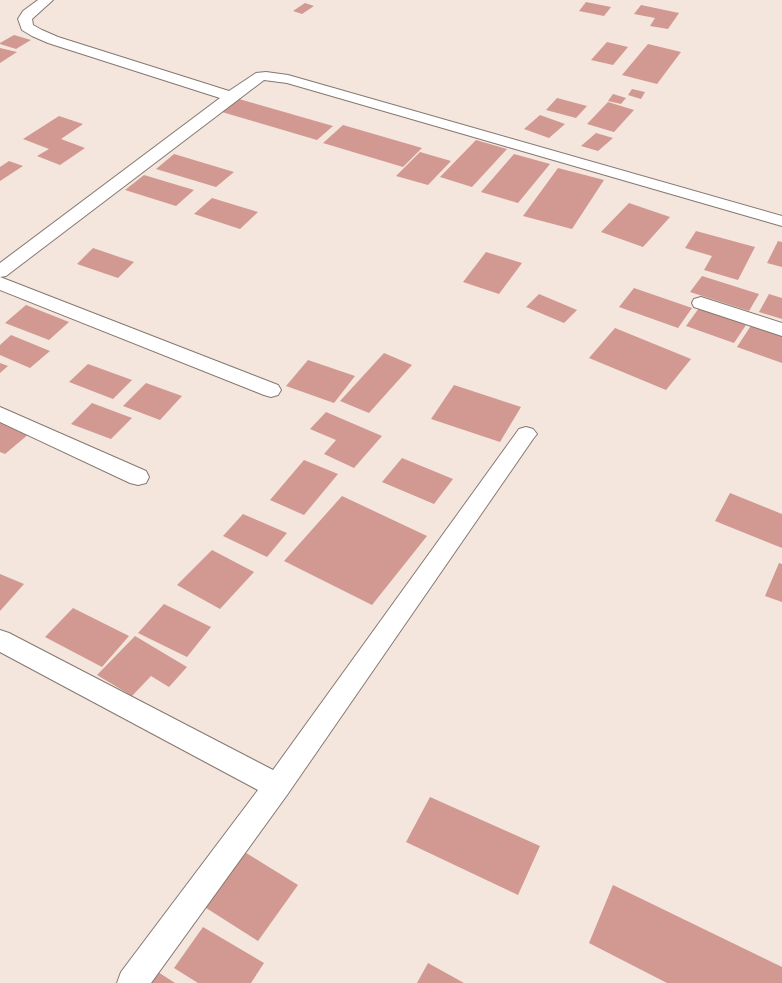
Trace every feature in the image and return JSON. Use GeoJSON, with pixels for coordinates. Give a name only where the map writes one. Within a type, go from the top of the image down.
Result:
{"type":"FeatureCollection","features":[{"type":"Feature","properties":{"kind":"street"},"geometry":{"type":"LineString","coordinates":[[46,0],[28,14],[25,19],[27,27],[54,40],[231,96]]}},
{"type":"Feature","properties":{"kind":"street"},"geometry":{"type":"LineString","coordinates":[[0,272],[231,96],[261,76],[288,79],[782,221]]}},
{"type":"Feature","properties":{"kind":"street"},"geometry":{"type":"LineString","coordinates":[[0,283],[271,390]]}},
{"type":"Feature","properties":{"kind":"street"},"geometry":{"type":"LineString","coordinates":[[701,304],[782,330]]}},
{"type":"Feature","properties":{"kind":"street"},"geometry":{"type":"LineString","coordinates":[[0,414],[138,477]]}},
{"type":"Feature","properties":{"kind":"street"},"geometry":{"type":"LineString","coordinates":[[132,983],[277,786],[526,434]]}},
{"type":"Feature","properties":{"kind":"street"},"geometry":{"type":"LineString","coordinates":[[0,640],[277,786]]}},
{"type":"Feature","properties":{"kind":"building"},"geometry":{"type":"Polygon","coordinates":[[[586,2],[611,7],[604,16],[579,11],[586,2]]]}},
{"type":"Feature","properties":{"kind":"building"},"geometry":{"type":"Polygon","coordinates":[[[305,3],[314,6],[302,14],[293,11],[305,3]]]}},
{"type":"Feature","properties":{"kind":"building"},"geometry":{"type":"Polygon","coordinates":[[[641,5],[679,13],[668,29],[650,26],[655,18],[634,14],[641,5]]]}},
{"type":"Feature","properties":{"kind":"building"},"geometry":{"type":"Polygon","coordinates":[[[14,35],[31,40],[16,49],[0,44],[14,35]]]}},
{"type":"Feature","properties":{"kind":"building"},"geometry":{"type":"Polygon","coordinates":[[[607,42],[628,47],[613,65],[591,60],[607,42]]]}},
{"type":"Feature","properties":{"kind":"building"},"geometry":{"type":"Polygon","coordinates":[[[648,44],[681,52],[657,84],[622,75],[648,44]]]}},
{"type":"Feature","properties":{"kind":"building"},"geometry":{"type":"Polygon","coordinates":[[[0,48],[17,52],[0,63],[0,48]]]}},
{"type":"Feature","properties":{"kind":"building"},"geometry":{"type":"Polygon","coordinates":[[[632,89],[645,92],[641,99],[628,95],[632,89]]]}},
{"type":"Feature","properties":{"kind":"building"},"geometry":{"type":"Polygon","coordinates":[[[613,94],[626,98],[621,104],[608,101],[613,94]]]}},
{"type":"Feature","properties":{"kind":"building"},"geometry":{"type":"Polygon","coordinates":[[[557,98],[587,106],[576,118],[546,110],[557,98]]]}},
{"type":"Feature","properties":{"kind":"building"},"geometry":{"type":"Polygon","coordinates":[[[239,99],[333,126],[317,140],[222,112],[239,99]]]}},
{"type":"Feature","properties":{"kind":"building"},"geometry":{"type":"Polygon","coordinates":[[[608,102],[634,110],[614,132],[587,124],[608,102]]]}},
{"type":"Feature","properties":{"kind":"building"},"geometry":{"type":"Polygon","coordinates":[[[540,115],[565,124],[549,138],[524,129],[540,115]]]}},
{"type":"Feature","properties":{"kind":"building"},"geometry":{"type":"Polygon","coordinates":[[[59,116],[83,124],[61,139],[85,148],[60,165],[37,156],[49,149],[23,139],[59,116]]]}},
{"type":"Feature","properties":{"kind":"building"},"geometry":{"type":"Polygon","coordinates":[[[343,125],[422,148],[403,167],[323,143],[343,125]]]}},
{"type":"Feature","properties":{"kind":"building"},"geometry":{"type":"Polygon","coordinates":[[[596,133],[613,138],[598,151],[581,146],[596,133]]]}},
{"type":"Feature","properties":{"kind":"building"},"geometry":{"type":"Polygon","coordinates":[[[476,140],[507,149],[472,187],[440,177],[476,140]]]}},
{"type":"Feature","properties":{"kind":"building"},"geometry":{"type":"Polygon","coordinates":[[[420,152],[451,161],[428,185],[396,176],[420,152]]]}},
{"type":"Feature","properties":{"kind":"building"},"geometry":{"type":"Polygon","coordinates":[[[174,154],[234,172],[216,187],[156,169],[174,154]]]}},
{"type":"Feature","properties":{"kind":"building"},"geometry":{"type":"Polygon","coordinates":[[[514,154],[550,164],[518,203],[481,192],[514,154]]]}},
{"type":"Feature","properties":{"kind":"building"},"geometry":{"type":"Polygon","coordinates":[[[9,161],[23,166],[0,181],[0,167],[9,161]]]}},
{"type":"Feature","properties":{"kind":"building"},"geometry":{"type":"Polygon","coordinates":[[[558,168],[604,180],[572,229],[523,216],[558,168]]]}},
{"type":"Feature","properties":{"kind":"building"},"geometry":{"type":"Polygon","coordinates":[[[144,175],[194,190],[176,206],[125,190],[144,175]]]}},
{"type":"Feature","properties":{"kind":"building"},"geometry":{"type":"Polygon","coordinates":[[[212,198],[258,212],[240,229],[194,214],[212,198]]]}},
{"type":"Feature","properties":{"kind":"building"},"geometry":{"type":"Polygon","coordinates":[[[629,203],[670,217],[643,247],[601,232],[629,203]]]}},
{"type":"Feature","properties":{"kind":"building"},"geometry":{"type":"Polygon","coordinates":[[[696,231],[755,247],[738,280],[704,270],[712,256],[685,248],[696,231]]]}},
{"type":"Feature","properties":{"kind":"building"},"geometry":{"type":"Polygon","coordinates":[[[778,241],[782,242],[782,267],[767,263],[778,241]]]}},
{"type":"Feature","properties":{"kind":"building"},"geometry":{"type":"Polygon","coordinates":[[[93,248],[134,262],[118,278],[77,264],[93,248]]]}},
{"type":"Feature","properties":{"kind":"building"},"geometry":{"type":"Polygon","coordinates":[[[486,252],[522,263],[499,294],[463,282],[486,252]]]}},
{"type":"Feature","properties":{"kind":"building"},"geometry":{"type":"Polygon","coordinates":[[[702,276],[759,294],[749,311],[690,292],[702,276]]]}},
{"type":"Feature","properties":{"kind":"building"},"geometry":{"type":"Polygon","coordinates":[[[634,288],[692,308],[678,328],[619,307],[634,288]]]}},
{"type":"Feature","properties":{"kind":"building"},"geometry":{"type":"Polygon","coordinates":[[[539,294],[577,310],[564,323],[526,307],[539,294]]]}},
{"type":"Feature","properties":{"kind":"building"},"geometry":{"type":"Polygon","coordinates":[[[769,294],[782,298],[782,319],[759,312],[769,294]]]}},
{"type":"Feature","properties":{"kind":"building"},"geometry":{"type":"Polygon","coordinates":[[[26,305],[69,322],[49,340],[5,323],[26,305]]]}},
{"type":"Feature","properties":{"kind":"building"},"geometry":{"type":"Polygon","coordinates":[[[699,308],[746,325],[734,343],[686,326],[699,308]]]}},
{"type":"Feature","properties":{"kind":"building"},"geometry":{"type":"Polygon","coordinates":[[[752,324],[782,334],[782,363],[737,347],[752,324]]]}},
{"type":"Feature","properties":{"kind":"building"},"geometry":{"type":"Polygon","coordinates":[[[615,328],[691,359],[666,390],[589,358],[615,328]]]}},
{"type":"Feature","properties":{"kind":"building"},"geometry":{"type":"Polygon","coordinates":[[[11,335],[50,351],[30,368],[0,355],[0,345],[11,335]]]}},
{"type":"Feature","properties":{"kind":"building"},"geometry":{"type":"Polygon","coordinates":[[[384,353],[412,365],[369,413],[340,401],[384,353]]]}},
{"type":"Feature","properties":{"kind":"building"},"geometry":{"type":"Polygon","coordinates":[[[308,360],[355,376],[334,403],[286,386],[308,360]]]}},
{"type":"Feature","properties":{"kind":"building"},"geometry":{"type":"Polygon","coordinates":[[[0,363],[8,366],[0,373],[0,363]]]}},
{"type":"Feature","properties":{"kind":"building"},"geometry":{"type":"Polygon","coordinates":[[[88,364],[132,380],[113,399],[69,382],[88,364]]]}},
{"type":"Feature","properties":{"kind":"building"},"geometry":{"type":"Polygon","coordinates":[[[146,383],[182,396],[160,420],[123,406],[146,383]]]}},
{"type":"Feature","properties":{"kind":"building"},"geometry":{"type":"Polygon","coordinates":[[[454,385],[521,407],[500,442],[431,419],[454,385]]]}},
{"type":"Feature","properties":{"kind":"building"},"geometry":{"type":"Polygon","coordinates":[[[92,403],[132,418],[111,439],[71,424],[92,403]]]}},
{"type":"Feature","properties":{"kind":"building"},"geometry":{"type":"Polygon","coordinates":[[[326,412],[382,436],[354,468],[324,454],[336,440],[310,429],[326,412]]]}},
{"type":"Feature","properties":{"kind":"building"},"geometry":{"type":"Polygon","coordinates":[[[0,418],[30,433],[5,454],[0,452],[0,418]]]}},
{"type":"Feature","properties":{"kind":"building"},"geometry":{"type":"Polygon","coordinates":[[[402,458],[453,479],[434,504],[382,482],[402,458]]]}},
{"type":"Feature","properties":{"kind":"building"},"geometry":{"type":"Polygon","coordinates":[[[304,460],[338,474],[304,515],[270,500],[304,460]]]}},
{"type":"Feature","properties":{"kind":"building"},"geometry":{"type":"Polygon","coordinates":[[[730,493],[782,514],[782,548],[715,521],[730,493]]]}},
{"type":"Feature","properties":{"kind":"building"},"geometry":{"type":"Polygon","coordinates":[[[342,496],[427,536],[372,605],[284,561],[342,496]]]}},
{"type":"Feature","properties":{"kind":"building"},"geometry":{"type":"Polygon","coordinates":[[[243,514],[287,533],[267,557],[223,536],[243,514]]]}},
{"type":"Feature","properties":{"kind":"building"},"geometry":{"type":"Polygon","coordinates":[[[212,550],[254,572],[220,609],[177,585],[212,550]]]}},
{"type":"Feature","properties":{"kind":"building"},"geometry":{"type":"Polygon","coordinates":[[[779,563],[782,564],[782,602],[765,596],[779,563]]]}},
{"type":"Feature","properties":{"kind":"building"},"geometry":{"type":"Polygon","coordinates":[[[0,574],[24,584],[0,611],[0,574]]]}},
{"type":"Feature","properties":{"kind":"building"},"geometry":{"type":"Polygon","coordinates":[[[164,604],[211,627],[187,657],[138,633],[164,604]]]}},
{"type":"Feature","properties":{"kind":"building"},"geometry":{"type":"Polygon","coordinates":[[[73,608],[129,636],[102,667],[45,637],[73,608]]]}},
{"type":"Feature","properties":{"kind":"building"},"geometry":{"type":"Polygon","coordinates":[[[135,636],[187,667],[169,687],[151,676],[132,696],[97,675],[135,636]]]}},
{"type":"Feature","properties":{"kind":"building"},"geometry":{"type":"Polygon","coordinates":[[[430,797],[540,846],[518,895],[406,842],[430,797]]]}},
{"type":"Feature","properties":{"kind":"building"},"geometry":{"type":"Polygon","coordinates":[[[243,851],[298,885],[258,941],[203,906],[243,851]]]}},
{"type":"Feature","properties":{"kind":"building"},"geometry":{"type":"Polygon","coordinates":[[[613,885],[782,967],[782,983],[667,983],[589,943],[613,885]]]}},
{"type":"Feature","properties":{"kind":"building"},"geometry":{"type":"Polygon","coordinates":[[[203,927],[264,963],[251,983],[198,983],[174,968],[203,927]]]}},
{"type":"Feature","properties":{"kind":"building"},"geometry":{"type":"Polygon","coordinates":[[[428,963],[464,983],[417,983],[428,963]]]}},
{"type":"Feature","properties":{"kind":"building"},"geometry":{"type":"Polygon","coordinates":[[[158,972],[175,983],[150,983],[158,972]]]}}]}
